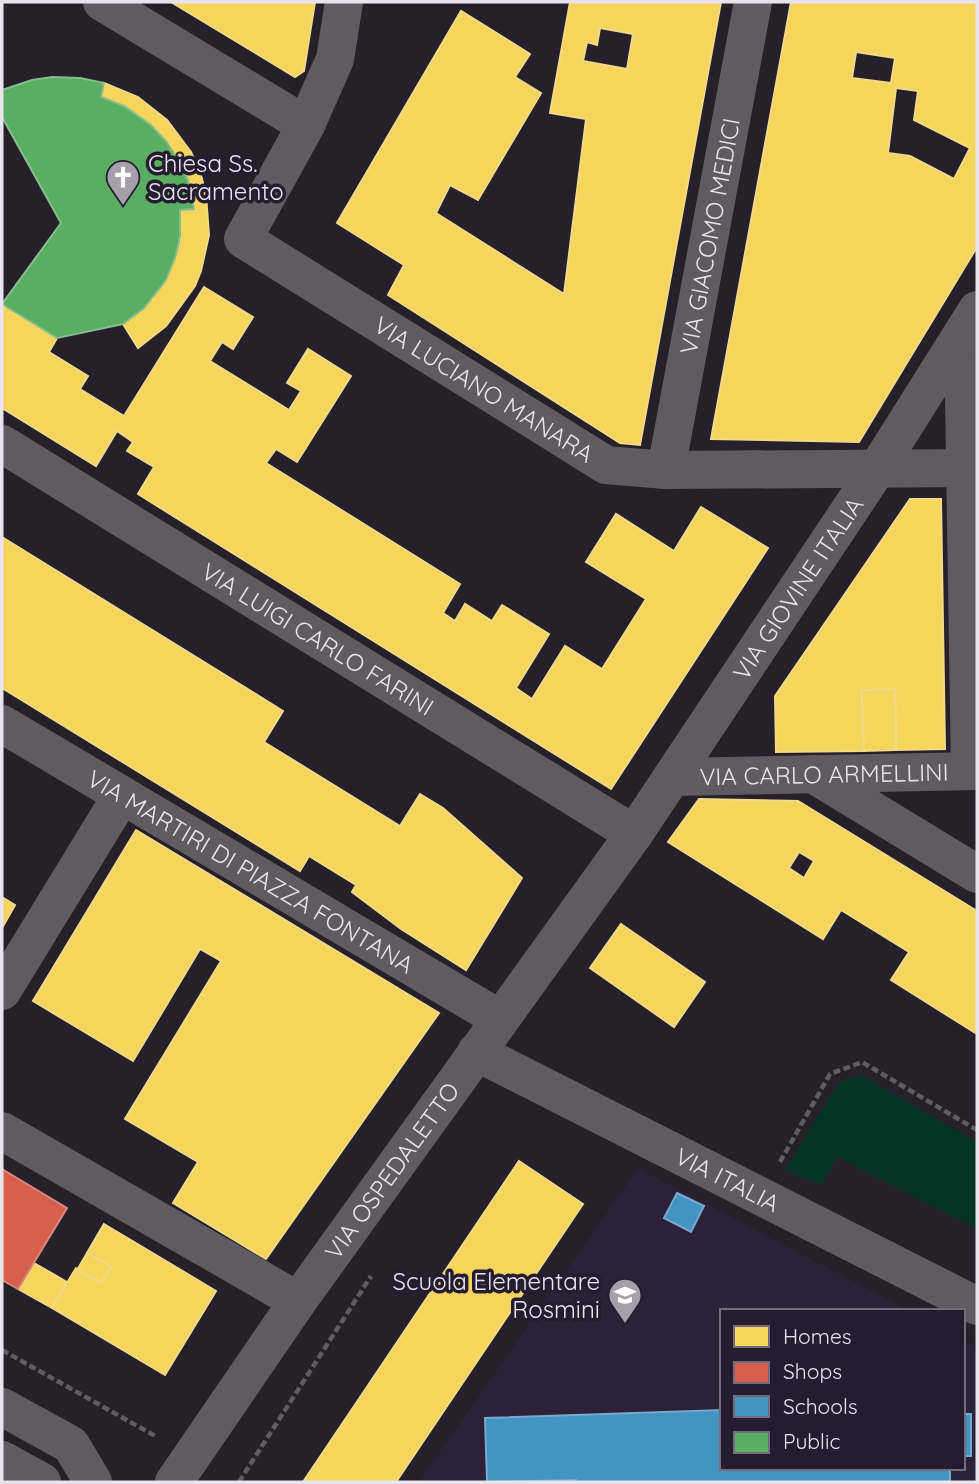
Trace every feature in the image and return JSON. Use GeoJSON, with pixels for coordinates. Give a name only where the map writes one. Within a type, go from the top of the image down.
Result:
{"type":"FeatureCollection","features":[{"type":"Feature","properties":{"kind":"street"},"geometry":{"type":"LineString","coordinates":[[102,2],[306,125],[335,59],[344,2]]}},
{"type":"Feature","properties":{"kind":"street","name":"VIA GIACOMO MEDICI"},"geometry":{"type":"LineString","coordinates":[[666,470],[753,2]]}},
{"type":"Feature","properties":{"kind":"street","name":"VIA LUCIANO MANARA"},"geometry":{"type":"LineString","coordinates":[[306,125],[243,239],[606,465],[666,470],[971,468]]}},
{"type":"Feature","properties":{"kind":"street"},"geometry":{"type":"LineString","coordinates":[[970,322],[974,771]]}},
{"type":"Feature","properties":{"kind":"street","name":"VIA GIOVINE ITALIA"},"geometry":{"type":"LineString","coordinates":[[624,849],[877,469],[970,322]]}},
{"type":"Feature","properties":{"kind":"street","name":"VIA LUIGI CARLO FARINI"},"geometry":{"type":"LineString","coordinates":[[2,444],[624,849]]}},
{"type":"Feature","properties":{"kind":"street","name":"VIA MARTIRI DI PIAZZA FONTANA"},"geometry":{"type":"LineString","coordinates":[[2,724],[500,1018]]}},
{"type":"Feature","properties":{"kind":"street","name":"VIA CARLO ARMELLINI"},"geometry":{"type":"LineString","coordinates":[[672,777],[974,771]]}},
{"type":"Feature","properties":{"kind":"street"},"geometry":{"type":"LineString","coordinates":[[813,774],[977,874]]}},
{"type":"Feature","properties":{"kind":"street"},"geometry":{"type":"LineString","coordinates":[[2,991],[122,795]]}},
{"type":"Feature","properties":{"kind":"street","name":"VIA OSPEDALETTO"},"geometry":{"type":"LineString","coordinates":[[183,1469],[298,1301],[624,849]]}},
{"type":"Feature","properties":{"kind":"street","name":"VIA ITALIA"},"geometry":{"type":"LineString","coordinates":[[476,1052],[977,1306]]}},
{"type":"Feature","properties":{"kind":"street"},"geometry":{"type":"LineString","coordinates":[[2,1131],[298,1301]]}},
{"type":"Feature","properties":{"kind":"street"},"geometry":{"type":"LineString","coordinates":[[2,1407],[71,1445],[93,1482]]}},
{"type":"Feature","properties":{"kind":"street"},"geometry":{"type":"LineString","coordinates":[[2,1460],[42,1482]]}},
{"type":"Feature","properties":{"kind":"path"},"geometry":{"type":"LineString","coordinates":[[778,1166],[830,1074],[862,1062],[977,1130]]}},
{"type":"Feature","properties":{"kind":"path"},"geometry":{"type":"LineString","coordinates":[[239,1482],[372,1274]]}},
{"type":"Feature","properties":{"kind":"path"},"geometry":{"type":"LineString","coordinates":[[2,1350],[183,1469]]}},
{"type":"Feature","properties":{"kind":"shaded area","name":"Scuola Elementare Rosmini"},"geometry":{"type":"Polygon","coordinates":[[[638,1168],[906,1309],[720,1309],[720,1470],[965,1470],[965,1340],[977,1347],[977,1482],[419,1482],[638,1168]]]}},
{"type":"Feature","properties":{"kind":"green space"},"geometry":{"type":"Polygon","coordinates":[[[861,1075],[977,1142],[977,1229],[837,1157],[822,1185],[785,1170],[839,1082],[861,1075]]]}},
{"type":"Feature","properties":{"kind":"building: Homes"},"geometry":{"type":"Polygon","coordinates":[[[171,2],[315,2],[304,71],[295,77],[171,2]]]}},
{"type":"Feature","properties":{"kind":"building: Homes"},"geometry":{"type":"Polygon","coordinates":[[[570,2],[721,2],[640,445],[620,443],[388,295],[404,265],[337,223],[461,11],[530,54],[515,77],[541,93],[478,200],[450,185],[436,213],[564,294],[586,119],[550,113],[570,2]],[[600,28],[597,45],[587,42],[583,61],[627,69],[633,34],[600,28]]]}},
{"type":"Feature","properties":{"kind":"building: Homes"},"geometry":{"type":"Polygon","coordinates":[[[791,2],[977,2],[977,247],[859,442],[711,439],[791,2]],[[856,52],[852,78],[891,83],[895,58],[856,52]],[[896,88],[888,153],[910,156],[954,179],[970,148],[914,120],[918,91],[896,88]]]}},
{"type":"Feature","properties":{"kind":"building: Homes"},"geometry":{"type":"Polygon","coordinates":[[[104,83],[138,97],[167,120],[191,152],[206,195],[209,235],[195,286],[166,326],[138,348],[123,324],[144,308],[166,280],[178,246],[180,210],[194,209],[194,205],[185,173],[166,141],[137,114],[101,97],[104,83]]]}},
{"type":"Feature","properties":{"kind":"building: Homes"},"geometry":{"type":"Polygon","coordinates":[[[204,287],[253,317],[233,349],[222,342],[210,361],[289,410],[301,391],[287,383],[308,349],[351,376],[297,462],[276,449],[266,463],[460,584],[443,613],[455,621],[465,604],[492,621],[502,605],[549,634],[516,688],[532,699],[565,646],[602,669],[646,599],[586,562],[616,514],[674,551],[701,507],[768,548],[611,789],[138,494],[154,467],[127,451],[133,442],[117,431],[96,466],[2,408],[2,304],[57,338],[49,352],[88,376],[80,389],[124,416],[204,287]]]}},
{"type":"Feature","properties":{"kind":"building: Homes"},"geometry":{"type":"Polygon","coordinates":[[[910,499],[941,499],[945,749],[896,750],[895,689],[862,690],[864,751],[776,752],[775,696],[910,499]]]}},
{"type":"Feature","properties":{"kind":"building: Homes"},"geometry":{"type":"Polygon","coordinates":[[[2,537],[283,711],[264,742],[400,826],[420,794],[443,808],[522,878],[466,970],[401,929],[352,892],[356,885],[309,856],[300,871],[2,688],[2,537]]]}},
{"type":"Feature","properties":{"kind":"building: Homes"},"geometry":{"type":"Polygon","coordinates":[[[895,689],[896,750],[864,751],[862,690],[895,689]]]}},
{"type":"Feature","properties":{"kind":"building: Homes"},"geometry":{"type":"Polygon","coordinates":[[[699,799],[798,801],[977,911],[977,1034],[891,980],[909,952],[841,910],[823,939],[668,842],[699,799]],[[799,852],[789,868],[804,878],[814,861],[799,852]]]}},
{"type":"Feature","properties":{"kind":"building: Homes"},"geometry":{"type":"Polygon","coordinates":[[[136,830],[439,1013],[266,1259],[173,1203],[198,1162],[125,1119],[221,961],[200,949],[133,1061],[33,1001],[136,830]]]}},
{"type":"Feature","properties":{"kind":"building: Homes"},"geometry":{"type":"Polygon","coordinates":[[[2,897],[15,905],[2,928],[2,897]]]}},
{"type":"Feature","properties":{"kind":"building: Homes"},"geometry":{"type":"Polygon","coordinates":[[[621,924],[705,982],[674,1027],[590,968],[621,924]]]}},
{"type":"Feature","properties":{"kind":"building: Homes"},"geometry":{"type":"Polygon","coordinates":[[[519,1161],[583,1204],[396,1482],[303,1482],[519,1161]]]}},
{"type":"Feature","properties":{"kind":"building: Homes"},"geometry":{"type":"Polygon","coordinates":[[[104,1224],[216,1291],[165,1375],[52,1308],[76,1268],[101,1283],[111,1267],[87,1253],[104,1224]]]}},
{"type":"Feature","properties":{"kind":"building: Homes"},"geometry":{"type":"Polygon","coordinates":[[[87,1253],[111,1267],[101,1283],[77,1270],[87,1253]]]}},
{"type":"Feature","properties":{"kind":"building: Homes"},"geometry":{"type":"Polygon","coordinates":[[[34,1263],[67,1282],[52,1308],[18,1289],[34,1263]]]}},
{"type":"Feature","properties":{"kind":"building: Shops"},"geometry":{"type":"Polygon","coordinates":[[[2,1169],[67,1208],[18,1289],[2,1280],[2,1169]]]}},
{"type":"Feature","properties":{"kind":"building: Schools"},"geometry":{"type":"Polygon","coordinates":[[[677,1193],[704,1206],[691,1232],[664,1218],[677,1193]]]}},
{"type":"Feature","properties":{"kind":"building: Schools"},"geometry":{"type":"Polygon","coordinates":[[[720,1410],[720,1470],[950,1470],[950,1482],[487,1482],[485,1418],[720,1410]]]}},
{"type":"Feature","properties":{"kind":"building: Schools"},"geometry":{"type":"Polygon","coordinates":[[[965,1414],[971,1414],[971,1456],[965,1456],[965,1414]]]}},
{"type":"Feature","properties":{"kind":"building: Public","name":"Chiesa Ss. Sacramento"},"geometry":{"type":"Polygon","coordinates":[[[52,77],[80,78],[104,83],[101,97],[124,106],[151,125],[166,141],[180,163],[188,180],[194,209],[180,210],[180,236],[176,255],[166,280],[144,308],[123,324],[57,338],[2,304],[61,223],[2,117],[2,90],[32,80],[52,77]]]}},
{"type":"Feature","properties":{"kind":"place","name":"Chiesa Ss. Sacramento"},"geometry":{"type":"Point","coordinates":[123,207]}},
{"type":"Feature","properties":{"kind":"place","name":"Scuola Elementare Rosmini"},"geometry":{"type":"Point","coordinates":[625,1325]}}]}
